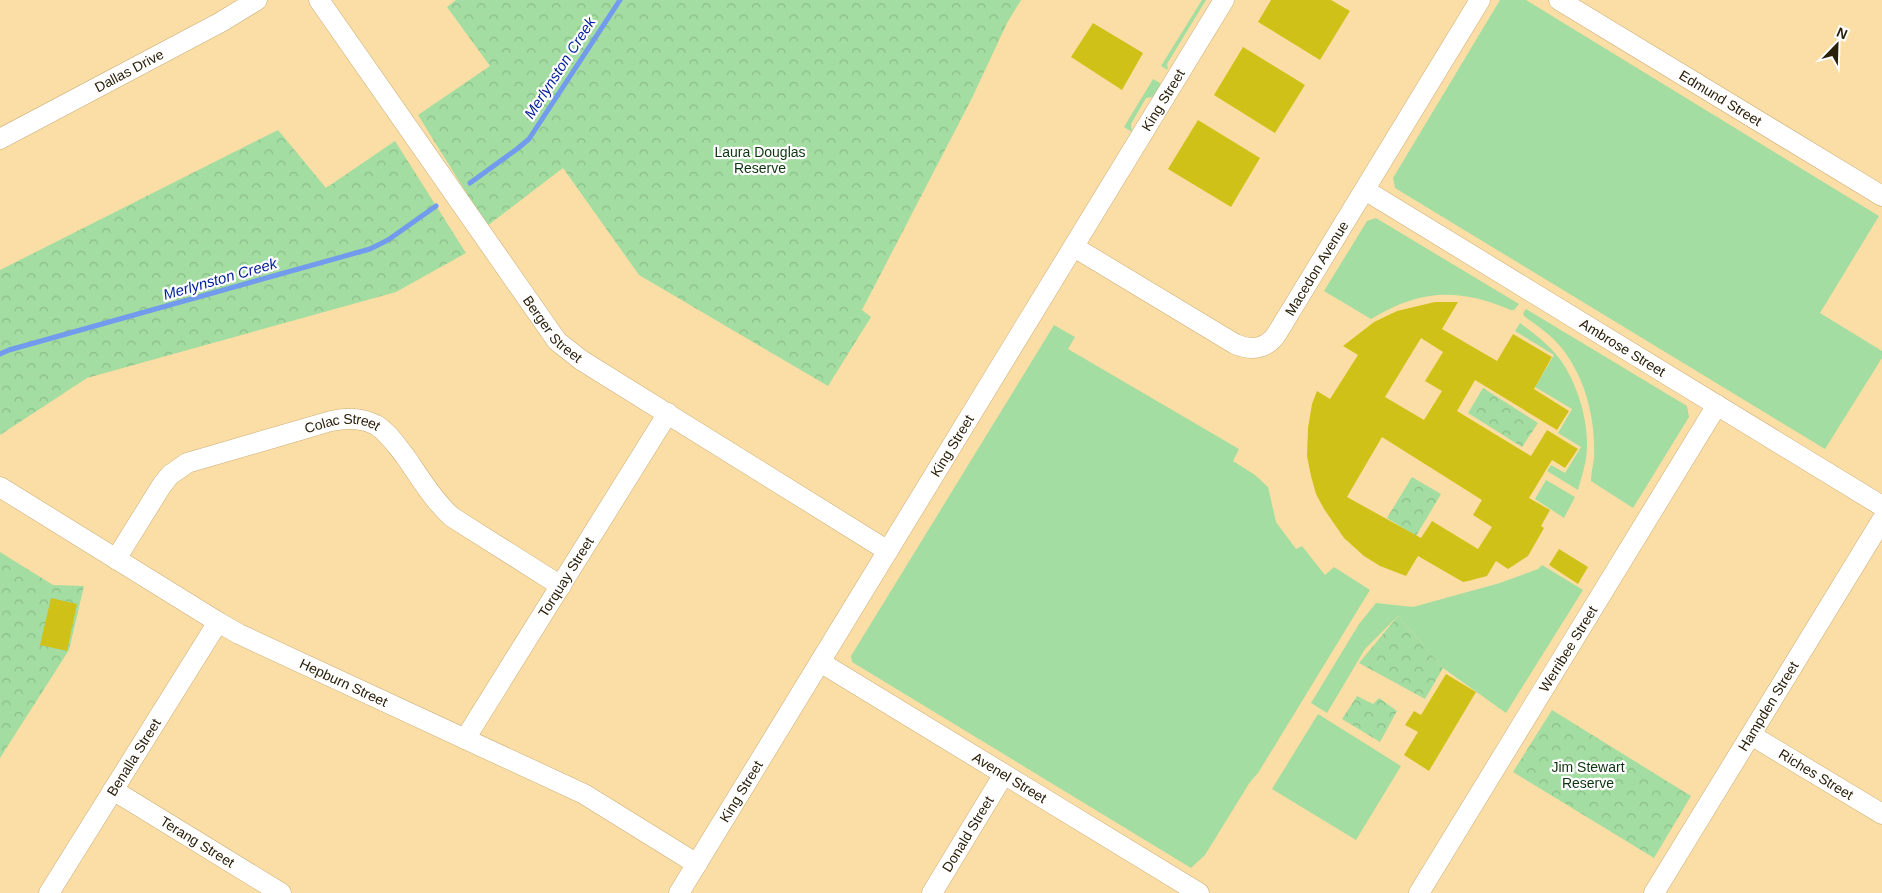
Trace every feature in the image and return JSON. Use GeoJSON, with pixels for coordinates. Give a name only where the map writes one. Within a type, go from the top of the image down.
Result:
{"type":"FeatureCollection","features":[{"type":"Feature","properties":{"kind":"street","name":"Berger Street"},"geometry":{"type":"LineString","coordinates":[[319,0],[557,341],[581,360],[888,551]]}},
{"type":"Feature","properties":{"kind":"street","name":"King Street"},"geometry":{"type":"LineString","coordinates":[[679,893],[1224,0]]}},
{"type":"Feature","properties":{"kind":"street","name":"Macedon Avenue"},"geometry":{"type":"LineString","coordinates":[[1074,247],[1243,348],[1258,348],[1269,343],[1276,335],[1480,0]]}},
{"type":"Feature","properties":{"kind":"street","name":"Edmund Street"},"geometry":{"type":"LineString","coordinates":[[1559,0],[1882,196]]}},
{"type":"Feature","properties":{"kind":"street","name":"Dallas Drive"},"geometry":{"type":"LineString","coordinates":[[0,139],[221,22],[249,2]]}},
{"type":"Feature","properties":{"kind":"street","name":"Ambrose Street"},"geometry":{"type":"LineString","coordinates":[[1365,190],[1882,506]]}},
{"type":"Feature","properties":{"kind":"street","name":"Werribee Street"},"geometry":{"type":"LineString","coordinates":[[1419,893],[1717,405]]}},
{"type":"Feature","properties":{"kind":"street","name":"Torquay Street"},"geometry":{"type":"LineString","coordinates":[[465,739],[668,413]]}},
{"type":"Feature","properties":{"kind":"street","name":"Colac Street"},"geometry":{"type":"LineString","coordinates":[[116,559],[162,484],[178,468],[200,459],[331,421],[356,418],[376,425],[390,436],[452,517],[560,586]]}},
{"type":"Feature","properties":{"kind":"street","name":"Hepburn Street"},"geometry":{"type":"LineString","coordinates":[[0,487],[239,634],[584,794],[697,864]]}},
{"type":"Feature","properties":{"kind":"street","name":"Hampden Street"},"geometry":{"type":"LineString","coordinates":[[1654,893],[1882,520]]}},
{"type":"Feature","properties":{"kind":"street","name":"Benalla Street"},"geometry":{"type":"LineString","coordinates":[[49,893],[218,622]]}},
{"type":"Feature","properties":{"kind":"street","name":"Avenel Street"},"geometry":{"type":"LineString","coordinates":[[820,662],[1004,774],[1172,886],[1199,893]]}},
{"type":"Feature","properties":{"kind":"street","name":"Riches Street"},"geometry":{"type":"LineString","coordinates":[[1751,735],[1882,814]]}},
{"type":"Feature","properties":{"kind":"street","name":"Donald Street"},"geometry":{"type":"LineString","coordinates":[[932,893],[1004,774]]}},
{"type":"Feature","properties":{"kind":"street","name":"Terang Street"},"geometry":{"type":"LineString","coordinates":[[113,790],[276,892]]}},
{"type":"Feature","properties":{"kind":"green space","name":"Laura Douglas Reserve"},"geometry":{"type":"Polygon","coordinates":[[[456,0],[1021,0],[1007,23],[972,98],[862,310],[871,317],[828,386],[639,275],[563,168],[487,226],[418,115],[490,66],[447,7],[456,0]]]}},
{"type":"Feature","properties":{"kind":"green space"},"geometry":{"type":"Polygon","coordinates":[[[1202,0],[1206,0],[1167,64],[1168,70],[1161,66],[1202,0]]]}},
{"type":"Feature","properties":{"kind":"green space"},"geometry":{"type":"Polygon","coordinates":[[[1500,0],[1526,0],[1879,216],[1820,313],[1882,351],[1882,358],[1825,449],[1395,188],[1393,178],[1500,0]]]}},
{"type":"Feature","properties":{"kind":"green space"},"geometry":{"type":"Polygon","coordinates":[[[1153,79],[1161,85],[1153,97],[1146,98],[1131,124],[1132,132],[1124,127],[1153,79]]]}},
{"type":"Feature","properties":{"kind":"green space"},"geometry":{"type":"Polygon","coordinates":[[[278,130],[326,188],[395,141],[466,253],[396,292],[87,378],[0,435],[0,270],[278,130]]]}},
{"type":"Feature","properties":{"kind":"green space"},"geometry":{"type":"Polygon","coordinates":[[[1376,218],[1519,304],[1514,310],[1511,310],[1474,298],[1440,295],[1423,297],[1407,302],[1371,319],[1324,291],[1367,221],[1376,218]]]}},
{"type":"Feature","properties":{"kind":"green space"},"geometry":{"type":"Polygon","coordinates":[[[1526,309],[1687,406],[1689,417],[1633,508],[1591,481],[1594,458],[1593,428],[1591,413],[1582,384],[1569,358],[1560,346],[1524,316],[1523,313],[1526,309]]]}},
{"type":"Feature","properties":{"kind":"green space"},"geometry":{"type":"Polygon","coordinates":[[[1520,323],[1558,356],[1579,398],[1586,425],[1587,452],[1578,490],[1547,471],[1551,465],[1565,473],[1581,447],[1558,433],[1572,409],[1535,387],[1554,355],[1515,331],[1520,323]]]}},
{"type":"Feature","properties":{"kind":"green space"},"geometry":{"type":"Polygon","coordinates":[[[1054,325],[1075,337],[1068,349],[1239,449],[1233,461],[1255,475],[1268,487],[1276,522],[1296,549],[1302,546],[1325,575],[1334,567],[1370,590],[1258,773],[1250,782],[1205,855],[1191,868],[852,662],[851,656],[1054,325]]]}},
{"type":"Feature","properties":{"kind":"green space"},"geometry":{"type":"Polygon","coordinates":[[[1483,388],[1538,423],[1522,447],[1468,413],[1483,388]]]}},
{"type":"Feature","properties":{"kind":"green space"},"geometry":{"type":"Polygon","coordinates":[[[1412,477],[1441,494],[1416,536],[1387,518],[1412,477]]]}},
{"type":"Feature","properties":{"kind":"green space"},"geometry":{"type":"Polygon","coordinates":[[[1546,480],[1575,497],[1564,518],[1535,499],[1546,480]]]}},
{"type":"Feature","properties":{"kind":"green space"},"geometry":{"type":"Polygon","coordinates":[[[0,552],[53,585],[84,586],[69,650],[0,758],[0,552]]]}},
{"type":"Feature","properties":{"kind":"green space"},"geometry":{"type":"Polygon","coordinates":[[[1542,565],[1583,590],[1506,713],[1443,668],[1398,616],[1365,649],[1327,713],[1311,703],[1359,624],[1376,603],[1413,607],[1500,583],[1538,569],[1542,565]]]}},
{"type":"Feature","properties":{"kind":"green space"},"geometry":{"type":"Polygon","coordinates":[[[1398,616],[1443,668],[1425,699],[1359,663],[1398,616]]]}},
{"type":"Feature","properties":{"kind":"green space"},"geometry":{"type":"Polygon","coordinates":[[[1357,696],[1373,704],[1379,698],[1397,711],[1380,742],[1342,719],[1357,696]]]}},
{"type":"Feature","properties":{"kind":"green space","name":"Jim Stewart Reserve"},"geometry":{"type":"Polygon","coordinates":[[[1552,710],[1691,796],[1654,858],[1513,772],[1552,710]]]}},
{"type":"Feature","properties":{"kind":"green space"},"geometry":{"type":"Polygon","coordinates":[[[1318,714],[1401,766],[1356,840],[1272,789],[1318,714]]]}},
{"type":"Feature","properties":{"kind":"building"},"geometry":{"type":"Polygon","coordinates":[[[1271,0],[1331,0],[1350,11],[1320,60],[1258,22],[1271,0]]]}},
{"type":"Feature","properties":{"kind":"building"},"geometry":{"type":"Polygon","coordinates":[[[1093,23],[1143,53],[1122,90],[1071,57],[1093,23]]]}},
{"type":"Feature","properties":{"kind":"building"},"geometry":{"type":"Polygon","coordinates":[[[1243,47],[1305,85],[1275,133],[1214,95],[1243,47]]]}},
{"type":"Feature","properties":{"kind":"building"},"geometry":{"type":"Polygon","coordinates":[[[1198,120],[1260,158],[1231,207],[1168,169],[1198,120]]]}},
{"type":"Feature","properties":{"kind":"building"},"geometry":{"type":"Polygon","coordinates":[[[1435,302],[1458,302],[1442,329],[1497,361],[1513,334],[1552,357],[1534,389],[1569,411],[1557,430],[1475,380],[1457,411],[1531,456],[1547,430],[1578,449],[1565,468],[1552,460],[1529,498],[1550,510],[1541,526],[1544,528],[1528,556],[1508,569],[1496,561],[1487,576],[1463,582],[1418,556],[1406,576],[1380,566],[1364,556],[1344,538],[1316,494],[1307,456],[1308,428],[1312,404],[1317,391],[1330,399],[1358,355],[1343,346],[1374,322],[1397,311],[1435,302]],[[1421,338],[1385,397],[1424,420],[1442,391],[1425,381],[1443,352],[1421,338]],[[1382,437],[1347,497],[1421,538],[1432,521],[1478,549],[1492,527],[1473,515],[1482,500],[1382,437]]]}},
{"type":"Feature","properties":{"kind":"building"},"geometry":{"type":"Polygon","coordinates":[[[1559,549],[1588,567],[1578,584],[1549,565],[1559,549]]]}},
{"type":"Feature","properties":{"kind":"building"},"geometry":{"type":"Polygon","coordinates":[[[51,598],[77,604],[67,651],[40,645],[51,598]]]}},
{"type":"Feature","properties":{"kind":"building"},"geometry":{"type":"Polygon","coordinates":[[[1446,674],[1476,692],[1429,771],[1404,755],[1418,732],[1405,725],[1414,711],[1421,715],[1446,674]]]}},
{"type":"Feature","properties":{"kind":"waterway","name":"Merlynston Creek"},"geometry":{"type":"LineString","coordinates":[[470,183],[529,139],[620,0]]}},
{"type":"Feature","properties":{"kind":"waterway","name":"Merlynston Creek"},"geometry":{"type":"LineString","coordinates":[[0,354],[370,249],[388,240],[436,206]]}}]}
